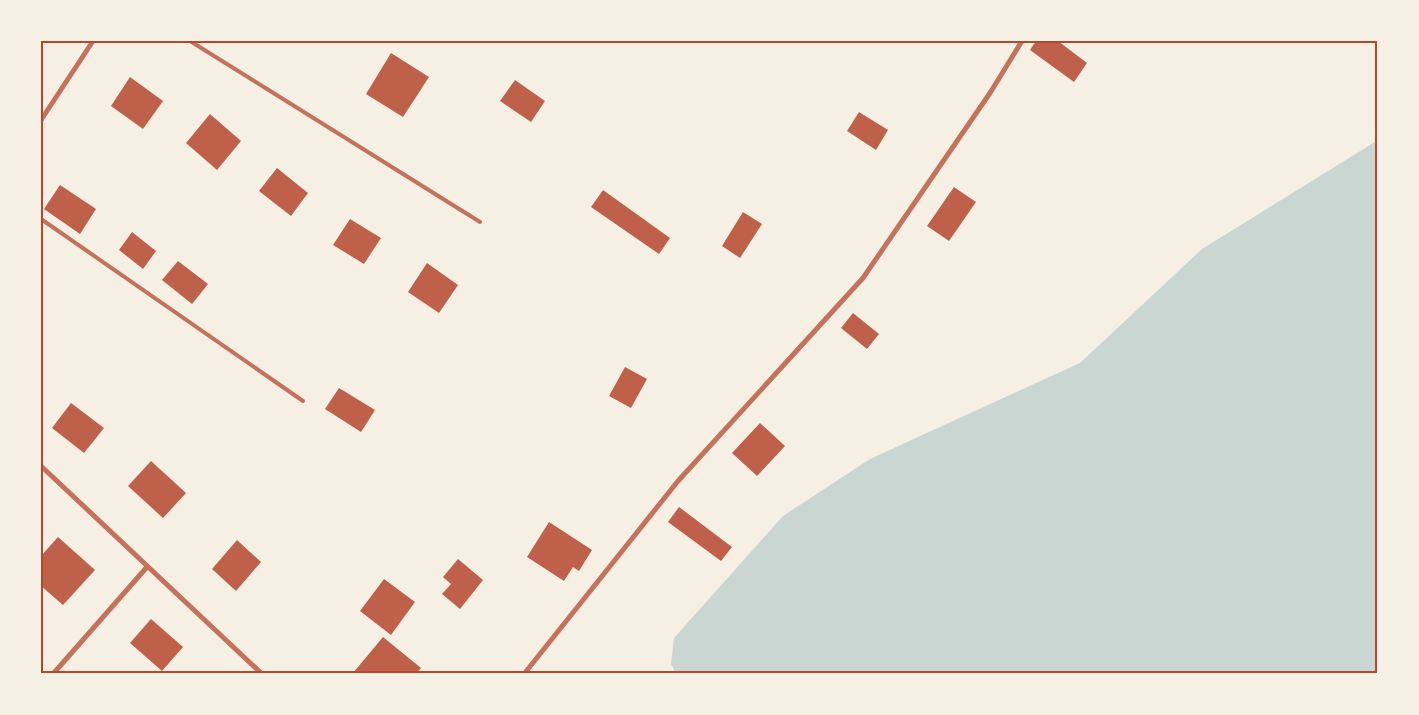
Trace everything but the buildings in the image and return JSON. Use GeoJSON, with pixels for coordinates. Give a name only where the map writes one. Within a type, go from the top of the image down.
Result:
{"type":"FeatureCollection","features":[{"type":"Feature","properties":{"kind":"street"},"geometry":{"type":"LineString","coordinates":[[41,120],[93,41]]}},
{"type":"Feature","properties":{"kind":"street"},"geometry":{"type":"LineString","coordinates":[[524,674],[678,481],[863,278],[990,93],[1022,41]]}},
{"type":"Feature","properties":{"kind":"street"},"geometry":{"type":"LineString","coordinates":[[41,466],[262,674]]}},
{"type":"Feature","properties":{"kind":"street"},"geometry":{"type":"LineString","coordinates":[[54,674],[147,566]]}},
{"type":"Feature","properties":{"kind":"lane"},"geometry":{"type":"LineString","coordinates":[[190,41],[480,222]]}},
{"type":"Feature","properties":{"kind":"lane"},"geometry":{"type":"LineString","coordinates":[[41,219],[303,401]]}},
{"type":"Feature","properties":{"kind":"shaded area"},"geometry":{"type":"Polygon","coordinates":[[[1378,140],[1378,674],[676,674],[671,664],[674,638],[783,516],[870,459],[1080,363],[1202,249],[1378,140]]]}}]}
